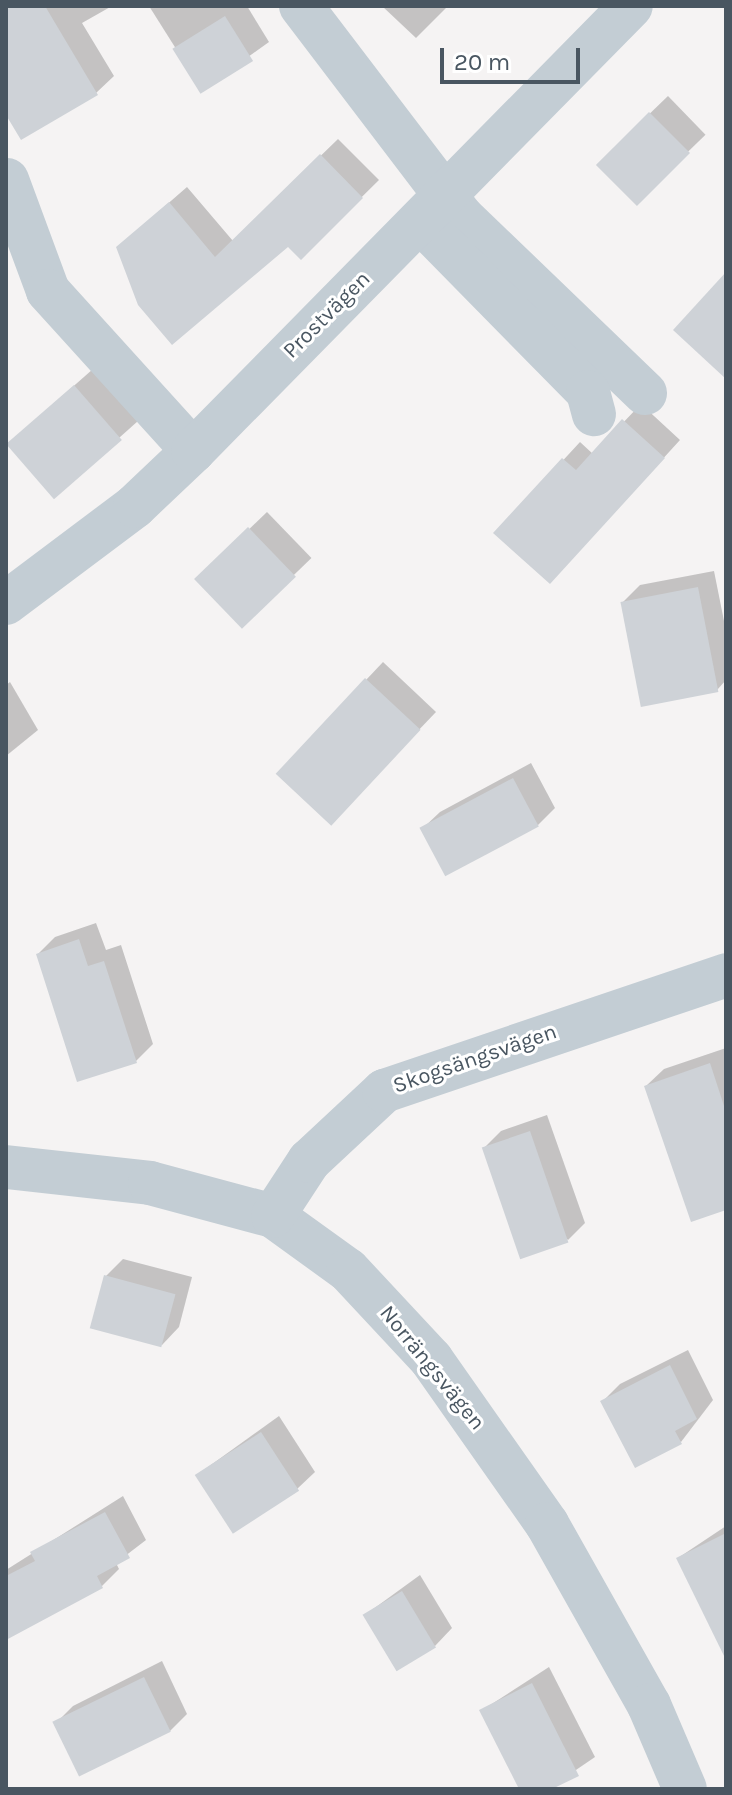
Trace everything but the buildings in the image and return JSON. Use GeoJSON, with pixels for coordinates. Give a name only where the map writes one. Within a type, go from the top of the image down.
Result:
{"type":"FeatureCollection","features":[{"type":"Feature","properties":{"kind":"street"},"geometry":{"type":"LineString","coordinates":[[301,6],[433,208],[588,392],[594,414]]}},
{"type":"Feature","properties":{"kind":"street","name":"Prostvägen"},"geometry":{"type":"LineString","coordinates":[[6,603],[135,506],[193,451],[631,6]]}},
{"type":"Feature","properties":{"kind":"street"},"geometry":{"type":"LineString","coordinates":[[7,180],[48,291],[193,451]]}},
{"type":"Feature","properties":{"kind":"street"},"geometry":{"type":"LineString","coordinates":[[433,208],[645,393]]}},
{"type":"Feature","properties":{"kind":"street","name":"Skogsängsvägen"},"geometry":{"type":"LineString","coordinates":[[273,1216],[309,1161],[384,1091],[726,975]]}},
{"type":"Feature","properties":{"kind":"street","name":"Norrängsvägen"},"geometry":{"type":"LineString","coordinates":[[6,1167],[150,1183],[273,1216],[348,1270],[390,1312],[498,1449],[608,1627],[685,1789]]}}]}
